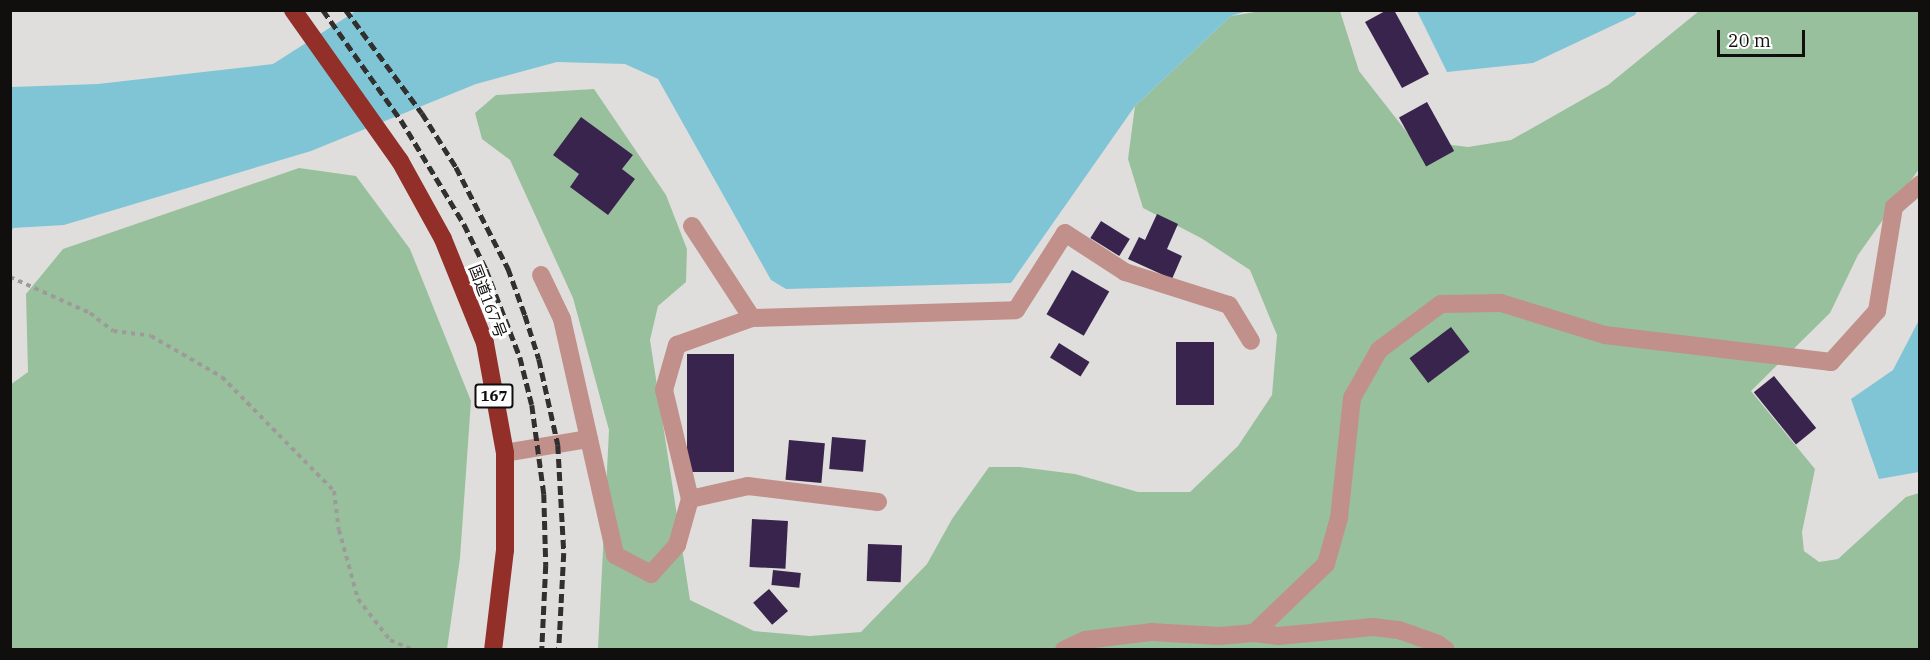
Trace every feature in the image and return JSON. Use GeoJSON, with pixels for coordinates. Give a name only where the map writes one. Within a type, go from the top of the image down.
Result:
{"type":"FeatureCollection","features":[{"type":"Feature","properties":{"kind":"highway","name":"国道167号"},"geometry":{"type":"LineString","coordinates":[[296,14],[400,161],[443,239],[485,343],[505,453],[505,550],[493,650]]}},
{"type":"Feature","properties":{"kind":"lane"},"geometry":{"type":"LineString","coordinates":[[1254,633],[1326,564],[1339,518],[1352,398],[1379,350],[1441,304],[1501,303],[1605,335],[1831,362],[1877,311],[1894,207],[1920,184]]}},
{"type":"Feature","properties":{"kind":"lane"},"geometry":{"type":"LineString","coordinates":[[692,226],[752,318]]}},
{"type":"Feature","properties":{"kind":"lane"},"geometry":{"type":"LineString","coordinates":[[540,275],[562,319],[615,555],[651,574],[677,545],[690,500],[664,390],[677,345],[752,318],[1016,310],[1065,233],[1125,272],[1228,305],[1251,341]]}},
{"type":"Feature","properties":{"kind":"lane"},"geometry":{"type":"LineString","coordinates":[[505,453],[589,439]]}},
{"type":"Feature","properties":{"kind":"lane"},"geometry":{"type":"LineString","coordinates":[[690,500],[748,486],[878,502]]}},
{"type":"Feature","properties":{"kind":"lane"},"geometry":{"type":"LineString","coordinates":[[1064,650],[1085,640],[1151,632],[1219,636],[1254,633],[1278,636],[1373,627],[1399,630],[1438,644],[1446,650]]}},
{"type":"Feature","properties":{"kind":"path"},"geometry":{"type":"LineString","coordinates":[[10,277],[90,314],[113,331],[151,336],[222,377],[334,491],[339,530],[358,599],[390,640],[413,650]]}},
{"type":"Feature","properties":{"kind":"green space"},"geometry":{"type":"Polygon","coordinates":[[[1261,11],[1340,11],[1359,71],[1413,140],[1468,147],[1511,140],[1608,85],[1699,11],[1919,11],[1919,169],[1858,255],[1830,313],[1751,391],[1815,469],[1802,532],[1804,551],[1819,562],[1838,559],[1906,497],[1919,493],[1919,649],[598,649],[609,430],[573,298],[510,160],[482,139],[475,113],[496,95],[594,89],[666,195],[687,249],[686,282],[658,306],[650,340],[690,600],[754,631],[810,636],[861,632],[927,564],[952,519],[989,467],[1020,467],[1075,474],[1138,492],[1190,492],[1238,446],[1272,395],[1277,335],[1250,270],[1201,238],[1143,208],[1128,159],[1135,106],[1231,16],[1261,11]]]}},
{"type":"Feature","properties":{"kind":"green space"},"geometry":{"type":"Polygon","coordinates":[[[299,168],[356,176],[410,249],[471,401],[460,558],[447,649],[11,649],[10,385],[28,372],[26,294],[63,249],[299,168]]]}},
{"type":"Feature","properties":{"kind":"water"},"geometry":{"type":"Polygon","coordinates":[[[356,11],[1247,11],[1231,16],[1135,106],[1011,283],[786,289],[771,280],[658,79],[625,64],[557,62],[476,84],[311,151],[64,225],[13,228],[11,232],[11,87],[98,84],[273,64],[356,11]]]}},
{"type":"Feature","properties":{"kind":"water"},"geometry":{"type":"Polygon","coordinates":[[[1417,11],[1637,11],[1635,15],[1533,63],[1447,72],[1417,11]]]}},
{"type":"Feature","properties":{"kind":"water"},"geometry":{"type":"Polygon","coordinates":[[[1919,320],[1919,472],[1879,479],[1851,399],[1893,370],[1919,320]]]}},
{"type":"Feature","properties":{"kind":"building"},"geometry":{"type":"Polygon","coordinates":[[[1387,10],[1394,10],[1429,74],[1402,88],[1365,22],[1387,10]]]}},
{"type":"Feature","properties":{"kind":"building"},"geometry":{"type":"Polygon","coordinates":[[[1427,102],[1454,151],[1426,166],[1399,118],[1427,102]]]}},
{"type":"Feature","properties":{"kind":"building"},"geometry":{"type":"Polygon","coordinates":[[[581,117],[633,155],[622,169],[635,179],[608,215],[570,187],[579,174],[553,155],[581,117]]]}},
{"type":"Feature","properties":{"kind":"building"},"geometry":{"type":"Polygon","coordinates":[[[1157,214],[1178,224],[1167,249],[1182,256],[1172,279],[1128,259],[1139,237],[1145,240],[1157,214]]]}},
{"type":"Feature","properties":{"kind":"building"},"geometry":{"type":"Polygon","coordinates":[[[1101,221],[1130,239],[1119,256],[1090,238],[1101,221]]]}},
{"type":"Feature","properties":{"kind":"building"},"geometry":{"type":"Polygon","coordinates":[[[1072,270],[1109,292],[1084,336],[1046,314],[1072,270]]]}},
{"type":"Feature","properties":{"kind":"building"},"geometry":{"type":"Polygon","coordinates":[[[1451,327],[1470,352],[1428,383],[1409,358],[1451,327]]]}},
{"type":"Feature","properties":{"kind":"building"},"geometry":{"type":"Polygon","coordinates":[[[1176,342],[1214,342],[1214,405],[1176,405],[1176,342]]]}},
{"type":"Feature","properties":{"kind":"building"},"geometry":{"type":"Polygon","coordinates":[[[1059,343],[1090,362],[1081,376],[1050,357],[1059,343]]]}},
{"type":"Feature","properties":{"kind":"building"},"geometry":{"type":"Polygon","coordinates":[[[687,354],[734,354],[734,472],[687,472],[687,354]]]}},
{"type":"Feature","properties":{"kind":"building"},"geometry":{"type":"Polygon","coordinates":[[[1774,376],[1816,428],[1796,444],[1754,392],[1774,376]]]}},
{"type":"Feature","properties":{"kind":"building"},"geometry":{"type":"Polygon","coordinates":[[[832,437],[866,440],[863,472],[829,469],[832,437]]]}},
{"type":"Feature","properties":{"kind":"building"},"geometry":{"type":"Polygon","coordinates":[[[789,440],[825,443],[821,483],[786,480],[789,440]]]}},
{"type":"Feature","properties":{"kind":"building"},"geometry":{"type":"Polygon","coordinates":[[[752,519],[788,521],[785,569],[749,567],[752,519]]]}},
{"type":"Feature","properties":{"kind":"building"},"geometry":{"type":"Polygon","coordinates":[[[868,544],[902,545],[901,582],[867,581],[868,544]]]}},
{"type":"Feature","properties":{"kind":"building"},"geometry":{"type":"Polygon","coordinates":[[[773,570],[801,573],[799,588],[771,585],[773,570]]]}},
{"type":"Feature","properties":{"kind":"building"},"geometry":{"type":"Polygon","coordinates":[[[769,589],[788,611],[772,625],[753,603],[769,589]]]}},
{"type":"Feature","properties":{"kind":"railway"},"geometry":{"type":"LineString","coordinates":[[323,10],[401,120],[464,224],[486,269],[520,357],[532,405],[544,494],[546,565],[542,650]]}},
{"type":"Feature","properties":{"kind":"railway"},"geometry":{"type":"LineString","coordinates":[[346,10],[422,113],[456,167],[508,268],[525,315],[539,359],[558,445],[564,553],[559,650]]}}]}
